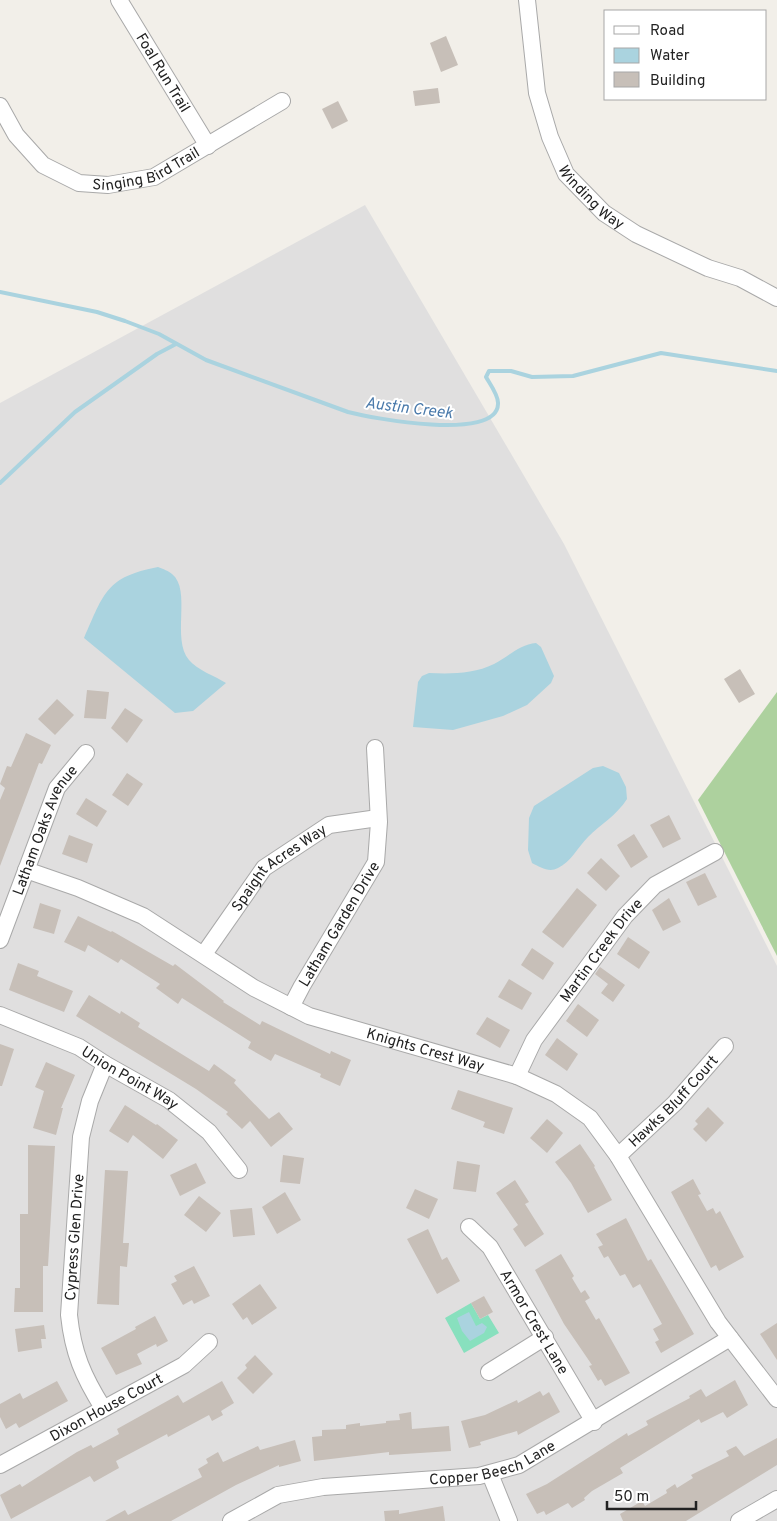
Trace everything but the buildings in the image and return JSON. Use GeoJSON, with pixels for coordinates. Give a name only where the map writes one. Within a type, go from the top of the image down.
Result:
{"type":"FeatureCollection","features":[{"type":"Feature","properties":{"kind":"street","name":"Foal Run Trail"},"geometry":{"type":"LineString","coordinates":[[118,0],[208,146]]}},
{"type":"Feature","properties":{"kind":"street","name":"Winding Way"},"geometry":{"type":"LineString","coordinates":[[527,0],[537,93],[550,137],[566,174],[604,213],[636,234],[708,268],[740,278],[777,298]]}},
{"type":"Feature","properties":{"kind":"street","name":"Singing Bird Trail"},"geometry":{"type":"LineString","coordinates":[[0,106],[16,135],[43,165],[79,183],[108,186],[154,177],[282,101]]}},
{"type":"Feature","properties":{"kind":"street","name":"Latham Garden Drive"},"geometry":{"type":"LineString","coordinates":[[291,1008],[302,986],[376,862],[378,818],[375,748]]}},
{"type":"Feature","properties":{"kind":"street","name":"Latham Oaks Avenue"},"geometry":{"type":"LineString","coordinates":[[0,940],[57,788],[86,753]]}},
{"type":"Feature","properties":{"kind":"street","name":"Spaight Acres Way"},"geometry":{"type":"LineString","coordinates":[[204,954],[264,868],[329,825],[378,818]]}},
{"type":"Feature","properties":{"kind":"street","name":"Martin Creek Drive"},"geometry":{"type":"LineString","coordinates":[[517,1076],[534,1040],[625,916],[654,885],[715,852]]}},
{"type":"Feature","properties":{"kind":"street","name":"Knights Crest Way"},"geometry":{"type":"LineString","coordinates":[[26,870],[78,888],[143,916],[254,988],[309,1016],[517,1076],[556,1094],[590,1118],[618,1156],[681,1262],[730,1338],[777,1399]]}},
{"type":"Feature","properties":{"kind":"street","name":"Union Point Way"},"geometry":{"type":"LineString","coordinates":[[0,1014],[79,1047],[169,1100],[209,1132],[239,1170]]}},
{"type":"Feature","properties":{"kind":"street","name":"Hawks Bluff Court"},"geometry":{"type":"LineString","coordinates":[[618,1156],[675,1103],[726,1046]]}},
{"type":"Feature","properties":{"kind":"street","name":"Cypress Glen Drive"},"geometry":{"type":"LineString","coordinates":[[103,1408],[79,1365],[72,1344],[69,1315],[81,1137],[90,1100],[105,1064]]}},
{"type":"Feature","properties":{"kind":"street","name":"Armor Crest Lane"},"geometry":{"type":"LineString","coordinates":[[469,1228],[490,1247],[594,1422]]}},
{"type":"Feature","properties":{"kind":"street"},"geometry":{"type":"LineString","coordinates":[[489,1372],[545,1337]]}},
{"type":"Feature","properties":{"kind":"street","name":"Copper Beech Lane"},"geometry":{"type":"LineString","coordinates":[[231,1521],[278,1495],[323,1487],[490,1474],[519,1465],[594,1422],[730,1338]]}},
{"type":"Feature","properties":{"kind":"street","name":"Dixon House Court"},"geometry":{"type":"LineString","coordinates":[[0,1465],[184,1365],[209,1342]]}},
{"type":"Feature","properties":{"kind":"street"},"geometry":{"type":"LineString","coordinates":[[490,1474],[509,1521]]}},
{"type":"Feature","properties":{"kind":"street"},"geometry":{"type":"LineString","coordinates":[[739,1521],[777,1499]]}},
{"type":"Feature","properties":{"kind":"shaded area"},"geometry":{"type":"Polygon","coordinates":[[[365,205],[564,544],[777,966],[777,1521],[0,1521],[0,403],[365,205]]]}},
{"type":"Feature","properties":{"kind":"green space"},"geometry":{"type":"Polygon","coordinates":[[[777,692],[777,956],[698,800],[777,692]]]}},
{"type":"Feature","properties":{"kind":"green space"},"geometry":{"type":"Polygon","coordinates":[[[471,1303],[480,1319],[488,1315],[499,1333],[464,1353],[445,1318],[471,1303]]]}},
{"type":"Feature","properties":{"kind":"water"},"geometry":{"type":"Polygon","coordinates":[[[158,567],[171,573],[178,581],[181,591],[182,640],[184,651],[189,660],[201,670],[226,683],[193,711],[175,713],[84,638],[102,598],[109,589],[127,576],[158,567]]]}},
{"type":"Feature","properties":{"kind":"water"},"geometry":{"type":"Polygon","coordinates":[[[536,643],[541,647],[554,676],[551,683],[527,705],[503,716],[453,730],[413,727],[418,682],[422,676],[429,673],[454,673],[478,670],[494,664],[514,651],[536,643]]]}},
{"type":"Feature","properties":{"kind":"water"},"geometry":{"type":"Polygon","coordinates":[[[603,766],[619,773],[626,787],[627,799],[623,805],[588,837],[563,865],[548,870],[532,863],[528,850],[529,818],[534,806],[593,768],[603,766]]]}},
{"type":"Feature","properties":{"kind":"water"},"geometry":{"type":"Polygon","coordinates":[[[469,1312],[476,1326],[482,1323],[487,1327],[484,1333],[470,1341],[462,1331],[457,1318],[469,1312]]]}},
{"type":"Feature","properties":{"kind":"waterway","name":"Austin Creek"},"geometry":{"type":"LineString","coordinates":[[0,292],[97,312],[159,334],[206,360],[348,412],[405,422],[456,425],[477,422],[492,416],[498,401],[486,377],[489,371],[511,371],[532,377],[573,376],[661,353],[777,371]]}},
{"type":"Feature","properties":{"kind":"waterway"},"geometry":{"type":"LineString","coordinates":[[0,483],[75,412],[157,354],[176,344]]}}]}
